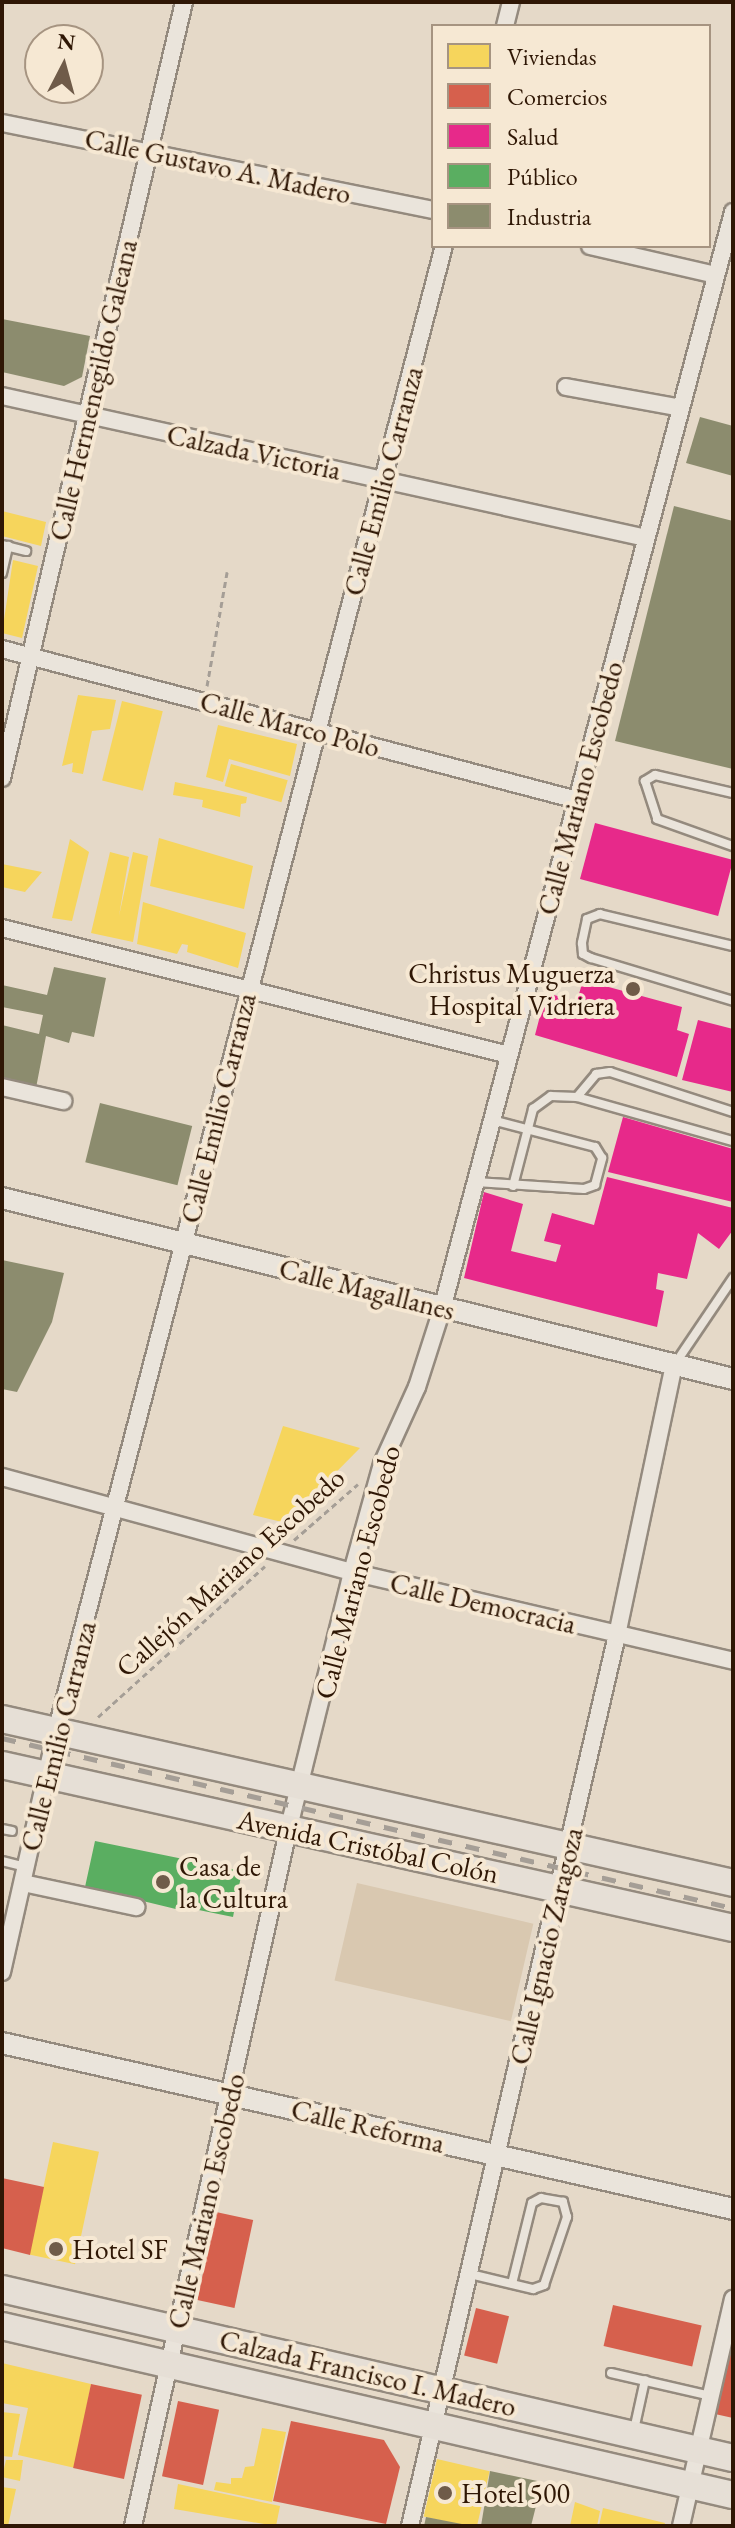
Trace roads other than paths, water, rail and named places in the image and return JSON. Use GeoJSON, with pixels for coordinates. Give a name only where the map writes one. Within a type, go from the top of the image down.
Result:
{"type":"FeatureCollection","features":[{"type":"Feature","properties":{"kind":"main road"},"geometry":{"type":"LineString","coordinates":[[2,1719],[58,1724],[301,1787],[733,1883]]}},
{"type":"Feature","properties":{"kind":"main road","name":"Avenida Cristóbal Colón"},"geometry":{"type":"LineString","coordinates":[[2,1765],[288,1831],[559,1886],[733,1928]]}},
{"type":"Feature","properties":{"kind":"main road","name":"Calzada Francisco I. Madero"},"geometry":{"type":"LineString","coordinates":[[2,2289],[733,2458]]}},
{"type":"Feature","properties":{"kind":"main road","name":"Calzada Francisco I. Madero"},"geometry":{"type":"LineString","coordinates":[[2,2326],[733,2495]]}},
{"type":"Feature","properties":{"kind":"street","name":"Calle Hermenegildo Galeana"},"geometry":{"type":"LineString","coordinates":[[2,778],[184,2]]}},
{"type":"Feature","properties":{"kind":"street"},"geometry":{"type":"LineString","coordinates":[[506,24],[511,2]]}},
{"type":"Feature","properties":{"kind":"street","name":"Calle Gustavo A. Madero"},"geometry":{"type":"LineString","coordinates":[[2,123],[431,210]]}},
{"type":"Feature","properties":{"kind":"street","name":"Calle Mariano Escobedo"},"geometry":{"type":"LineString","coordinates":[[133,2526],[288,1831],[352,1572],[382,1464],[417,1387],[442,1309],[733,212]]}},
{"type":"Feature","properties":{"kind":"street","name":"Calle Emilio Carranza"},"geometry":{"type":"LineString","coordinates":[[2,1972],[58,1724],[443,248]]}},
{"type":"Feature","properties":{"kind":"street"},"geometry":{"type":"LineString","coordinates":[[599,248],[716,275]]}},
{"type":"Feature","properties":{"kind":"street"},"geometry":{"type":"LineString","coordinates":[[566,387],[681,408]]}},
{"type":"Feature","properties":{"kind":"street","name":"Calzada Victoria"},"geometry":{"type":"LineString","coordinates":[[2,396],[646,538]]}},
{"type":"Feature","properties":{"kind":"street","name":"Calle Marco Polo"},"geometry":{"type":"LineString","coordinates":[[2,649],[577,800]]}},
{"type":"Feature","properties":{"kind":"street"},"geometry":{"type":"LineString","coordinates":[[2,928],[509,1055]]}},
{"type":"Feature","properties":{"kind":"street"},"geometry":{"type":"LineString","coordinates":[[2,1087],[63,1101]]}},
{"type":"Feature","properties":{"kind":"street","name":"Calle Magallanes"},"geometry":{"type":"LineString","coordinates":[[2,1198],[733,1379]]}},
{"type":"Feature","properties":{"kind":"street","name":"Calle Ignacio Zaragoza"},"geometry":{"type":"LineString","coordinates":[[410,2526],[617,1635],[674,1364]]}},
{"type":"Feature","properties":{"kind":"street","name":"Calle Democracia"},"geometry":{"type":"LineString","coordinates":[[2,1477],[116,1504],[352,1572],[733,1661]]}},
{"type":"Feature","properties":{"kind":"street"},"geometry":{"type":"LineString","coordinates":[[24,1875],[136,1907]]}},
{"type":"Feature","properties":{"kind":"street","name":"Calle Reforma"},"geometry":{"type":"LineString","coordinates":[[2,2043],[733,2209]]}},
{"type":"Feature","properties":{"kind":"street"},"geometry":{"type":"LineString","coordinates":[[681,2526],[733,2299]]}},
{"type":"Feature","properties":{"kind":"lane"},"geometry":{"type":"LineString","coordinates":[[2,573],[5,546],[26,551]]}},
{"type":"Feature","properties":{"kind":"lane"},"geometry":{"type":"LineString","coordinates":[[733,793],[653,774],[645,781],[657,819],[733,846]]}},
{"type":"Feature","properties":{"kind":"lane"},"geometry":{"type":"LineString","coordinates":[[733,946],[600,914],[587,919],[582,943],[583,954],[591,958],[733,1001]]}},
{"type":"Feature","properties":{"kind":"lane"},"geometry":{"type":"LineString","coordinates":[[577,1097],[596,1074],[610,1072],[733,1112]]}},
{"type":"Feature","properties":{"kind":"lane"},"geometry":{"type":"LineString","coordinates":[[513,1186],[533,1109],[545,1097],[577,1097],[733,1141]]}},
{"type":"Feature","properties":{"kind":"lane"},"geometry":{"type":"LineString","coordinates":[[476,1182],[592,1188],[602,1158],[595,1147],[492,1120]]}},
{"type":"Feature","properties":{"kind":"lane"},"geometry":{"type":"LineString","coordinates":[[674,1364],[733,1278]]}},
{"type":"Feature","properties":{"kind":"lane"},"geometry":{"type":"LineString","coordinates":[[2,1861],[24,1875]]}},
{"type":"Feature","properties":{"kind":"lane"},"geometry":{"type":"LineString","coordinates":[[470,2274],[512,2284],[533,2289],[550,2279],[567,2217],[563,2202],[541,2198],[532,2203],[512,2284]]}},
{"type":"Feature","properties":{"kind":"lane"},"geometry":{"type":"LineString","coordinates":[[611,2373],[711,2396]]}},
{"type":"Feature","properties":{"kind":"lane"},"geometry":{"type":"LineString","coordinates":[[633,2435],[645,2380]]}},
{"type":"Feature","properties":{"kind":"railway"},"geometry":{"type":"LineString","coordinates":[[2,1738],[733,1908]]}},
{"type":"Feature","properties":{"kind":"place","name":"Christus Muguerza Hospital Vidriera"},"geometry":{"type":"Point","coordinates":[633,989]}},
{"type":"Feature","properties":{"kind":"place","name":"Casa de la Cultura"},"geometry":{"type":"Point","coordinates":[163,1882]}},
{"type":"Feature","properties":{"kind":"place","name":"Hotel SF"},"geometry":{"type":"Point","coordinates":[56,2249]}},
{"type":"Feature","properties":{"kind":"place","name":"Hotel 500"},"geometry":{"type":"Point","coordinates":[445,2493]}}]}
